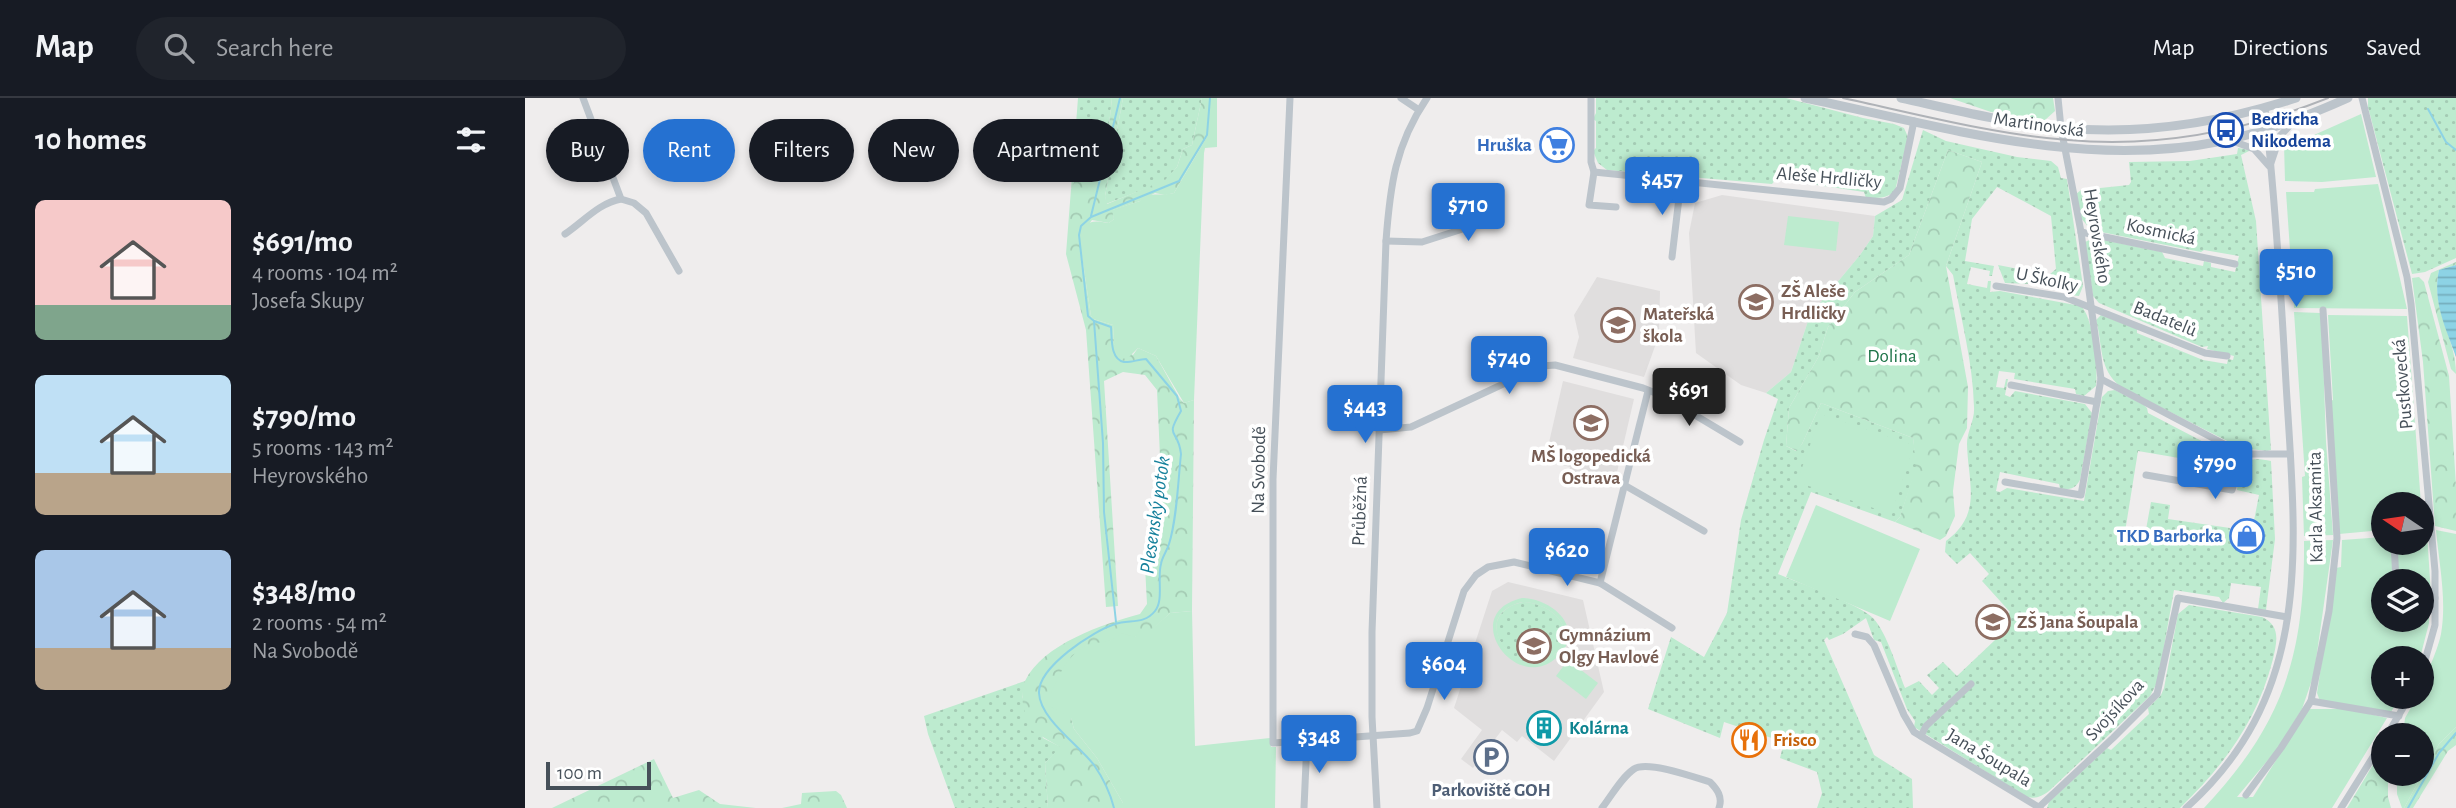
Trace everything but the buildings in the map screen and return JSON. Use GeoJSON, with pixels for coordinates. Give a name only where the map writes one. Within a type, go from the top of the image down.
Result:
{"type":"FeatureCollection","features":[{"type":"Feature","properties":{"kind":"street"},"geometry":{"type":"LineString","coordinates":[[583,98],[621,199]]}},
{"type":"Feature","properties":{"kind":"street","name":"Na Svobodě"},"geometry":{"type":"LineString","coordinates":[[1290,98],[1273,479],[1273,743],[1417,731],[1427,708],[1464,591],[1476,575],[1488,567],[1514,562],[1600,583]]}},
{"type":"Feature","properties":{"kind":"street"},"geometry":{"type":"LineString","coordinates":[[1401,98],[1419,110]]}},
{"type":"Feature","properties":{"kind":"street","name":"Průběžná"},"geometry":{"type":"LineString","coordinates":[[1377,808],[1372,632],[1386,242],[1390,188],[1395,167],[1401,148],[1427,98]]}},
{"type":"Feature","properties":{"kind":"street"},"geometry":{"type":"LineString","coordinates":[[1591,98],[1591,162],[1594,172],[1589,205],[1616,207]]}},
{"type":"Feature","properties":{"kind":"street","name":"Martinovská"},"geometry":{"type":"LineString","coordinates":[[1805,98],[1830,101],[2019,143],[2066,148],[2155,149],[2229,140],[2295,120],[2348,98]]}},
{"type":"Feature","properties":{"kind":"street","name":"Martinovská"},"geometry":{"type":"LineString","coordinates":[[1901,98],[2024,124],[2116,130],[2219,120],[2296,98]]}},
{"type":"Feature","properties":{"kind":"street","name":"Heyrovského"},"geometry":{"type":"LineString","coordinates":[[2005,482],[2081,495],[2101,379],[2074,185],[2061,128],[2058,98]]}},
{"type":"Feature","properties":{"kind":"street","name":"Pustkovecká"},"geometry":{"type":"LineString","coordinates":[[2362,98],[2407,277],[2411,304],[2435,571],[2435,625],[2429,646]]}},
{"type":"Feature","properties":{"kind":"street"},"geometry":{"type":"LineString","coordinates":[[2186,808],[2229,760],[2262,710],[2277,667],[2293,574],[2294,539],[2279,259],[2265,108]]}},
{"type":"Feature","properties":{"kind":"street"},"geometry":{"type":"LineString","coordinates":[[2270,167],[2280,136],[2295,120]]}},
{"type":"Feature","properties":{"kind":"street","name":"Aleše Hrdličky"},"geometry":{"type":"LineString","coordinates":[[1594,172],[1884,202],[1891,199],[1900,188],[1914,121]]}},
{"type":"Feature","properties":{"kind":"street"},"geometry":{"type":"LineString","coordinates":[[2229,140],[2254,149],[2270,167]]}},
{"type":"Feature","properties":{"kind":"street"},"geometry":{"type":"LineString","coordinates":[[1672,257],[1681,181]]}},
{"type":"Feature","properties":{"kind":"street"},"geometry":{"type":"LineString","coordinates":[[1386,242],[1422,242],[1497,218],[1489,192]]}},
{"type":"Feature","properties":{"kind":"street"},"geometry":{"type":"LineString","coordinates":[[565,234],[599,207],[621,199],[633,203],[646,213],[679,271]]}},
{"type":"Feature","properties":{"kind":"street","name":"Kosmická"},"geometry":{"type":"LineString","coordinates":[[2081,232],[2235,264]]}},
{"type":"Feature","properties":{"kind":"street","name":"U Školky"},"geometry":{"type":"LineString","coordinates":[[1996,286],[2064,297],[2092,307]]}},
{"type":"Feature","properties":{"kind":"street","name":"Badatelů"},"geometry":{"type":"LineString","coordinates":[[2092,307],[2205,353],[2227,356]]}},
{"type":"Feature","properties":{"kind":"street","name":"Karla Aksamita"},"geometry":{"type":"LineString","coordinates":[[2246,796],[2311,701],[2329,611],[2337,538],[2323,310]]}},
{"type":"Feature","properties":{"kind":"street"},"geometry":{"type":"LineString","coordinates":[[1379,430],[1411,427],[1542,366],[1555,365],[1622,382],[1663,396],[1740,442]]}},
{"type":"Feature","properties":{"kind":"street"},"geometry":{"type":"LineString","coordinates":[[2101,379],[2243,454],[2290,454]]}},
{"type":"Feature","properties":{"kind":"street"},"geometry":{"type":"LineString","coordinates":[[2011,386],[2097,402]]}},
{"type":"Feature","properties":{"kind":"street"},"geometry":{"type":"LineString","coordinates":[[1649,391],[1600,583],[1672,628]]}},
{"type":"Feature","properties":{"kind":"street"},"geometry":{"type":"LineString","coordinates":[[2146,475],[2232,489],[2243,454]]}},
{"type":"Feature","properties":{"kind":"street"},"geometry":{"type":"LineString","coordinates":[[1626,486],[1705,531]]}},
{"type":"Feature","properties":{"kind":"street","name":"Svojsíkova"},"geometry":{"type":"LineString","coordinates":[[2039,807],[2157,694],[2178,598],[2287,617]]}},
{"type":"Feature","properties":{"kind":"street","name":"Jana Šoupala"},"geometry":{"type":"LineString","coordinates":[[1855,634],[1867,637],[1874,645],[1914,732],[2039,807]]}},
{"type":"Feature","properties":{"kind":"street","name":"Jana Šoupala"},"geometry":{"type":"LineString","coordinates":[[1921,736],[1926,726],[1971,684]]}},
{"type":"Feature","properties":{"kind":"street"},"geometry":{"type":"LineString","coordinates":[[2311,701],[2399,716]]}},
{"type":"Feature","properties":{"kind":"street"},"geometry":{"type":"LineString","coordinates":[[2395,723],[2403,709]]}},
{"type":"Feature","properties":{"kind":"street"},"geometry":{"type":"LineString","coordinates":[[1304,808],[1307,740]]}},
{"type":"Feature","properties":{"kind":"street"},"geometry":{"type":"LineString","coordinates":[[2341,808],[2371,760]]}},
{"type":"Feature","properties":{"kind":"street"},"geometry":{"type":"LineString","coordinates":[[1602,808],[1627,775],[1642,765],[1703,780],[1717,789],[1720,797],[1719,808]]}},
{"type":"Feature","properties":{"kind":"shaded area","name":"ZŠ Aleše Hrdličky"},"geometry":{"type":"Polygon","coordinates":[[[1722,195],[1875,216],[1873,236],[1810,315],[1791,372],[1766,393],[1741,385],[1696,353],[1689,233],[1695,203],[1722,195]]]}},
{"type":"Feature","properties":{"kind":"shaded area","name":"Mateřská škola"},"geometry":{"type":"Polygon","coordinates":[[[1597,277],[1660,291],[1659,335],[1644,377],[1573,358],[1579,337],[1574,315],[1597,277]]]}},
{"type":"Feature","properties":{"kind":"shaded area","name":"MŠ logopedická Ostrava"},"geometry":{"type":"Polygon","coordinates":[[[1563,381],[1634,399],[1614,485],[1569,474],[1570,467],[1555,463],[1559,449],[1548,447],[1563,381]]]}},
{"type":"Feature","properties":{"kind":"shaded area","name":"Gymnázium Olgy Havlové"},"geometry":{"type":"Polygon","coordinates":[[[1508,582],[1583,600],[1604,692],[1554,761],[1522,736],[1517,742],[1502,730],[1473,768],[1461,759],[1482,730],[1454,708],[1492,591],[1508,582]]]}},
{"type":"Feature","properties":{"kind":"green space"},"geometry":{"type":"Polygon","coordinates":[[[1078,98],[1112,98],[1110,119],[1076,119],[1078,98]]]}},
{"type":"Feature","properties":{"kind":"green space"},"geometry":{"type":"Polygon","coordinates":[[[1112,98],[1123,98],[1119,119],[1110,119],[1112,98]]]}},
{"type":"Feature","properties":{"kind":"green space"},"geometry":{"type":"Polygon","coordinates":[[[1123,98],[1202,98],[1192,145],[1183,149],[1177,167],[1165,181],[1106,204],[1108,182],[1123,182],[1123,119],[1119,119],[1123,98]]]}},
{"type":"Feature","properties":{"kind":"green space"},"geometry":{"type":"Polygon","coordinates":[[[1202,98],[1208,98],[1208,135],[1174,193],[1155,193],[1113,210],[1114,219],[1109,223],[1092,220],[1079,237],[1093,319],[1113,325],[1114,344],[1133,355],[1138,348],[1156,356],[1180,399],[1184,403],[1194,400],[1192,611],[1170,613],[1151,631],[1135,637],[1086,646],[1071,718],[1074,729],[1097,758],[1123,803],[1133,803],[1133,808],[1048,808],[1045,763],[1060,747],[1029,729],[1022,699],[1025,681],[1045,656],[1075,637],[1140,614],[1147,604],[1145,566],[1155,553],[1154,514],[1162,501],[1157,390],[1145,375],[1123,372],[1104,381],[1118,606],[1106,607],[1086,330],[1066,254],[1071,189],[1074,182],[1108,182],[1105,196],[1107,204],[1165,180],[1177,167],[1183,149],[1192,145],[1202,98]]]}},
{"type":"Feature","properties":{"kind":"green space"},"geometry":{"type":"Polygon","coordinates":[[[1208,98],[1217,98],[1217,147],[1205,148],[1204,153],[1194,400],[1184,403],[1156,356],[1138,348],[1127,359],[1120,358],[1114,344],[1113,325],[1091,316],[1079,237],[1090,222],[1109,223],[1114,219],[1112,210],[1140,201],[1143,196],[1174,193],[1208,135],[1208,98]]]}},
{"type":"Feature","properties":{"kind":"green space"},"geometry":{"type":"Polygon","coordinates":[[[1596,98],[1786,98],[1894,124],[1904,128],[1908,137],[1895,191],[1881,198],[1866,198],[1864,192],[1776,179],[1772,184],[1607,170],[1598,163],[1593,151],[1596,148],[1596,121],[1593,119],[1596,113],[1596,98]]]}},
{"type":"Feature","properties":{"kind":"green space"},"geometry":{"type":"Polygon","coordinates":[[[1950,98],[2053,98],[2055,111],[2045,120],[2038,120],[1991,112],[1950,98]]]}},
{"type":"Feature","properties":{"kind":"green space"},"geometry":{"type":"Polygon","coordinates":[[[2368,98],[2456,98],[2456,258],[2425,272],[2412,274],[2368,107],[2368,98]]]}},
{"type":"Feature","properties":{"kind":"green space"},"geometry":{"type":"Polygon","coordinates":[[[2361,114],[2376,177],[2322,182],[2285,181],[2284,144],[2314,135],[2361,114]]]}},
{"type":"Feature","properties":{"kind":"green space"},"geometry":{"type":"Polygon","coordinates":[[[1923,130],[1946,141],[2017,157],[2051,161],[2058,167],[2061,178],[2067,179],[2083,286],[2079,296],[2070,295],[2068,291],[2031,284],[2005,283],[1998,265],[2049,275],[2056,269],[2051,216],[1997,187],[1972,219],[1965,261],[1994,266],[1992,276],[1989,276],[1990,271],[1971,267],[1967,284],[1987,288],[1988,281],[1991,281],[1990,292],[2000,291],[2081,306],[2085,312],[2094,344],[2096,386],[2084,396],[2076,394],[2075,389],[2014,379],[2015,373],[1999,371],[1996,387],[2004,388],[2008,379],[2005,395],[2010,397],[2015,391],[2085,404],[2092,413],[2080,480],[2072,488],[2060,489],[2059,484],[2000,472],[1996,491],[2007,488],[2084,501],[2102,397],[2108,391],[2115,390],[2144,405],[2148,413],[2217,449],[2224,447],[2232,451],[2235,460],[2232,473],[2219,479],[2186,474],[2187,470],[2222,476],[2222,455],[2214,458],[2187,454],[2184,469],[2178,468],[2179,458],[2138,451],[2125,532],[2145,535],[2151,502],[2170,505],[2168,519],[2230,528],[2229,537],[2250,541],[2259,495],[2237,490],[2240,474],[2249,461],[2271,461],[2275,539],[2266,610],[2258,609],[2261,587],[2231,583],[2229,598],[2223,603],[2219,597],[2174,590],[2158,681],[2150,696],[2049,791],[2034,798],[2027,797],[1914,727],[1915,721],[1907,709],[1881,642],[1874,640],[1866,618],[1843,634],[1824,640],[1874,755],[1912,779],[1913,808],[1817,808],[1822,793],[1817,772],[1780,758],[1784,742],[1724,722],[1720,738],[1648,709],[1671,637],[1704,657],[1727,613],[1741,520],[1778,399],[1766,393],[1791,372],[1810,315],[1873,236],[1875,216],[1902,200],[1923,130]],[[1948,150],[1909,255],[1855,292],[1828,327],[1819,356],[1789,408],[1786,446],[1796,451],[1821,403],[1913,438],[1917,466],[1900,517],[1895,522],[1811,492],[1778,574],[1866,612],[1878,624],[1887,641],[1905,688],[1919,681],[1932,695],[1939,688],[1927,675],[1943,662],[1957,676],[1995,640],[1989,632],[2010,612],[1982,581],[1989,574],[1970,553],[1957,564],[1945,552],[1946,541],[1958,531],[1969,509],[1971,485],[1967,444],[1974,412],[1966,341],[1953,275],[1946,266],[1982,162],[1948,150]]]}},
{"type":"Feature","properties":{"kind":"green space"},"geometry":{"type":"Polygon","coordinates":[[[2238,148],[2251,150],[2241,155],[2256,221],[2271,450],[2267,451],[2241,448],[2121,387],[2114,380],[2102,356],[2096,320],[2101,315],[2203,360],[2227,364],[2228,359],[2233,360],[2234,356],[2207,349],[2208,346],[2202,347],[2099,303],[2093,296],[2085,242],[2094,238],[2162,252],[2165,258],[2203,266],[2204,261],[2211,263],[2211,267],[2235,272],[2239,256],[2204,250],[2201,252],[2091,230],[2080,217],[2076,194],[2081,190],[2129,185],[2129,162],[2190,161],[2237,154],[2238,148]]]}},
{"type":"Feature","properties":{"kind":"green space","name":"Dolina"},"geometry":{"type":"Polygon","coordinates":[[[1948,150],[1982,162],[1946,266],[1968,387],[1967,428],[1959,444],[1953,491],[1955,516],[1946,536],[1940,540],[1895,522],[1900,517],[1916,466],[1913,438],[1821,403],[1797,451],[1786,446],[1789,408],[1819,356],[1828,327],[1855,292],[1909,255],[1948,150]]]}},
{"type":"Feature","properties":{"kind":"green space"},"geometry":{"type":"Polygon","coordinates":[[[2378,184],[2407,309],[2294,308],[2286,192],[2314,192],[2315,189],[2378,184]]]}},
{"type":"Feature","properties":{"kind":"green space"},"geometry":{"type":"Polygon","coordinates":[[[1788,216],[1839,222],[1836,251],[1784,245],[1788,216]]]}},
{"type":"Feature","properties":{"kind":"green space"},"geometry":{"type":"Polygon","coordinates":[[[2456,262],[2456,265],[2439,270],[2437,284],[2440,310],[2452,347],[2456,374],[2451,369],[2428,282],[2431,273],[2456,262]]]}},
{"type":"Feature","properties":{"kind":"green space"},"geometry":{"type":"Polygon","coordinates":[[[2419,277],[2424,282],[2449,376],[2456,531],[2435,526],[2423,362],[2412,278],[2419,277]]]}},
{"type":"Feature","properties":{"kind":"green space"},"geometry":{"type":"Polygon","coordinates":[[[2294,312],[2320,313],[2333,535],[2304,536],[2302,477],[2305,476],[2294,312]]]}},
{"type":"Feature","properties":{"kind":"green space"},"geometry":{"type":"Polygon","coordinates":[[[2328,315],[2407,316],[2420,492],[2371,492],[2371,531],[2339,534],[2330,401],[2333,400],[2328,315]]]}},
{"type":"Feature","properties":{"kind":"green space"},"geometry":{"type":"Polygon","coordinates":[[[1821,414],[1914,445],[1891,514],[1797,482],[1821,414]]]}},
{"type":"Feature","properties":{"kind":"green space"},"geometry":{"type":"Polygon","coordinates":[[[1816,505],[1920,549],[1890,621],[1786,577],[1816,505]]]}},
{"type":"Feature","properties":{"kind":"green space"},"geometry":{"type":"Polygon","coordinates":[[[2436,530],[2456,534],[2456,727],[2434,753],[2434,723],[2404,723],[2410,709],[2434,709],[2434,655],[2443,621],[2436,530]]]}},
{"type":"Feature","properties":{"kind":"green space"},"geometry":{"type":"Polygon","coordinates":[[[2371,538],[2371,555],[2392,555],[2393,569],[2371,569],[2371,632],[2427,632],[2423,646],[2371,646],[2371,709],[2320,701],[2317,693],[2336,568],[2341,567],[2342,540],[2371,538]]]}},
{"type":"Feature","properties":{"kind":"green space"},"geometry":{"type":"Polygon","coordinates":[[[2333,540],[2314,674],[2302,709],[2278,748],[2237,797],[2253,797],[2308,709],[2348,709],[2387,718],[2384,723],[2371,723],[2371,744],[2332,808],[2204,808],[2253,747],[2271,717],[2284,686],[2300,619],[2304,541],[2333,540]]]}},
{"type":"Feature","properties":{"kind":"green space"},"geometry":{"type":"Polygon","coordinates":[[[2397,555],[2428,555],[2429,569],[2398,569],[2397,555]]]}},
{"type":"Feature","properties":{"kind":"green space"},"geometry":{"type":"Polygon","coordinates":[[[1522,598],[1546,604],[1556,611],[1568,628],[1564,649],[1555,659],[1539,667],[1524,666],[1510,659],[1499,647],[1494,633],[1494,619],[1503,606],[1522,598]],[[1523,602],[1505,610],[1497,622],[1498,635],[1505,648],[1516,658],[1530,663],[1545,661],[1558,650],[1564,632],[1557,617],[1532,603],[1523,602]]]}},
{"type":"Feature","properties":{"kind":"green space"},"geometry":{"type":"Polygon","coordinates":[[[1523,602],[1550,611],[1562,624],[1563,641],[1558,650],[1545,661],[1530,663],[1516,658],[1505,648],[1498,635],[1497,622],[1505,610],[1523,602]]]}},
{"type":"Feature","properties":{"kind":"green space"},"geometry":{"type":"Polygon","coordinates":[[[2189,605],[2262,617],[2275,629],[2276,646],[2273,659],[2258,702],[2225,758],[2180,808],[2047,808],[2049,802],[2107,748],[2111,750],[2149,714],[2148,708],[2164,688],[2178,614],[2189,605]]]}},
{"type":"Feature","properties":{"kind":"green space"},"geometry":{"type":"Polygon","coordinates":[[[1192,611],[1195,746],[1270,738],[1271,747],[1276,747],[1275,808],[1133,808],[1132,803],[1123,803],[1097,758],[1074,729],[1071,718],[1046,704],[1061,671],[1078,651],[1091,644],[1109,641],[1121,633],[1135,637],[1141,629],[1151,630],[1170,613],[1192,611]]]}},
{"type":"Feature","properties":{"kind":"green space"},"geometry":{"type":"Polygon","coordinates":[[[1568,660],[1598,683],[1586,699],[1556,676],[1568,660]]]}},
{"type":"Feature","properties":{"kind":"green space"},"geometry":{"type":"Polygon","coordinates":[[[1025,681],[1022,697],[1043,738],[1061,747],[1045,763],[1048,808],[955,808],[924,716],[1025,681]]]}},
{"type":"Feature","properties":{"kind":"green space"},"geometry":{"type":"Polygon","coordinates":[[[2456,727],[2456,745],[2448,751],[2434,774],[2434,753],[2456,727]]]}},
{"type":"Feature","properties":{"kind":"green space"},"geometry":{"type":"Polygon","coordinates":[[[654,759],[673,798],[699,790],[720,804],[756,808],[552,808],[654,759]]]}},
{"type":"Feature","properties":{"kind":"green space"},"geometry":{"type":"Polygon","coordinates":[[[2371,768],[2371,786],[2388,786],[2391,808],[2347,808],[2371,768]]]}},
{"type":"Feature","properties":{"kind":"green space"},"geometry":{"type":"Polygon","coordinates":[[[2397,786],[2416,786],[2404,808],[2397,794],[2397,786]]]}},
{"type":"Feature","properties":{"kind":"green space"},"geometry":{"type":"Polygon","coordinates":[[[2416,786],[2427,786],[2413,808],[2404,808],[2416,786]]]}},
{"type":"Feature","properties":{"kind":"green space"},"geometry":{"type":"Polygon","coordinates":[[[836,791],[847,808],[782,808],[801,804],[802,793],[836,791]]]}},
{"type":"Feature","properties":{"kind":"water"},"geometry":{"type":"Polygon","coordinates":[[[2456,265],[2456,357],[2441,314],[2437,281],[2439,270],[2456,265]]]}},
{"type":"Feature","properties":{"kind":"waterway"},"geometry":{"type":"LineString","coordinates":[[1091,216],[1120,98]]}},
{"type":"Feature","properties":{"kind":"waterway","name":"Plesenský potok"},"geometry":{"type":"LineString","coordinates":[[1114,808],[1097,770],[1053,722],[1041,703],[1039,693],[1047,672],[1068,651],[1105,628],[1146,618],[1158,606],[1161,564],[1172,534],[1176,512],[1181,454],[1173,426],[1181,411],[1177,396],[1146,359],[1126,362],[1119,360],[1113,348],[1111,327],[1088,316],[1079,235],[1081,226],[1091,217],[1179,181],[1207,135],[1210,98]]}},
{"type":"Feature","properties":{"kind":"waterway"},"geometry":{"type":"LineString","coordinates":[[2428,109],[2446,142],[2456,150]]}},
{"type":"Feature","properties":{"kind":"waterway"},"geometry":{"type":"LineString","coordinates":[[1094,321],[1103,443],[1104,512],[1116,622]]}},
{"type":"Feature","properties":{"kind":"waterway"},"geometry":{"type":"LineString","coordinates":[[2408,808],[2439,753],[2456,733]]}},
{"type":"Feature","properties":{"kind":"tram line"},"geometry":{"type":"LineString","coordinates":[[1843,98],[2011,133],[2101,142],[2167,139],[2233,128],[2297,110],[2328,98]]}},
{"type":"Feature","properties":{"kind":"place","name":"Bedřicha Nikodema"},"geometry":{"type":"Point","coordinates":[2226,130]}},
{"type":"Feature","properties":{"kind":"place","name":"Hruška"},"geometry":{"type":"Point","coordinates":[1557,145]}},
{"type":"Feature","properties":{"kind":"place","name":"ZŠ Aleše Hrdličky"},"geometry":{"type":"Point","coordinates":[1756,302]}},
{"type":"Feature","properties":{"kind":"place","name":"Mateřská škola"},"geometry":{"type":"Point","coordinates":[1618,325]}},
{"type":"Feature","properties":{"kind":"place","name":"MŠ logopedická Ostrava"},"geometry":{"type":"Point","coordinates":[1591,423]}},
{"type":"Feature","properties":{"kind":"place","name":"TKD Barborka"},"geometry":{"type":"Point","coordinates":[2247,536]}},
{"type":"Feature","properties":{"kind":"place","name":"ZŠ Jana Šoupala"},"geometry":{"type":"Point","coordinates":[1993,622]}},
{"type":"Feature","properties":{"kind":"place","name":"Gymnázium Olgy Havlové"},"geometry":{"type":"Point","coordinates":[1534,646]}},
{"type":"Feature","properties":{"kind":"place","name":"Kolárna"},"geometry":{"type":"Point","coordinates":[1544,728]}},
{"type":"Feature","properties":{"kind":"place","name":"Frisco"},"geometry":{"type":"Point","coordinates":[1749,740]}},
{"type":"Feature","properties":{"kind":"place","name":"Parkoviště GOH"},"geometry":{"type":"Point","coordinates":[1491,757]}}]}
